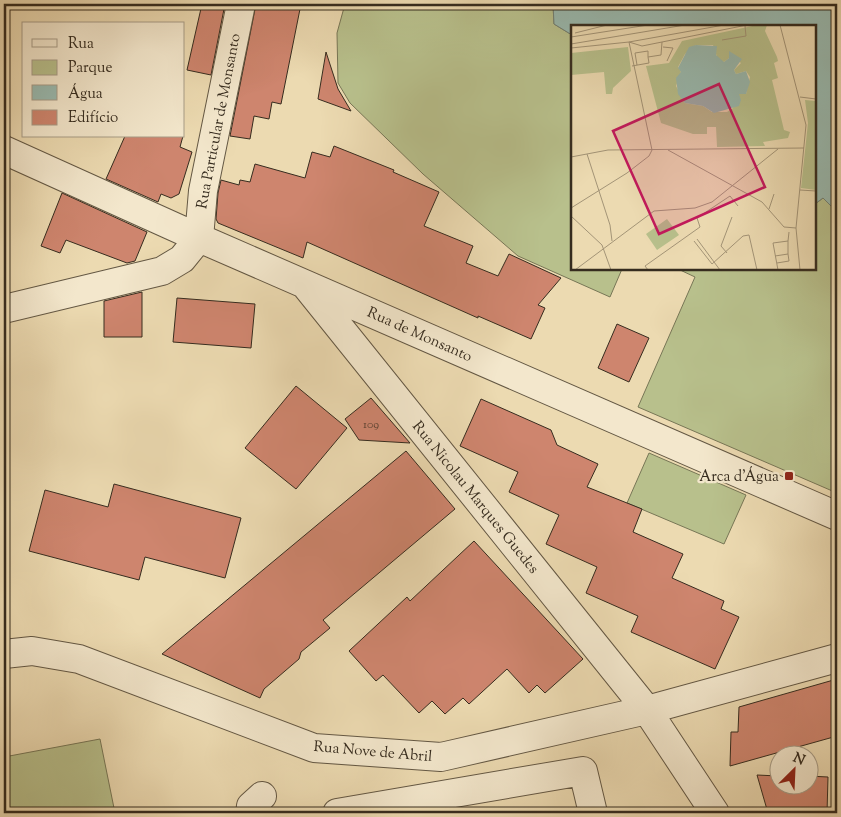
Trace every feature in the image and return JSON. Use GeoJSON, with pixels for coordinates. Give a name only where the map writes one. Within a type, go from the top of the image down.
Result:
{"type":"FeatureCollection","features":[{"type":"Feature","properties":{"kind":"street","name":"Rua Particular de Monsanto"},"geometry":{"type":"LineString","coordinates":[[199,238],[203,191],[241,4]]}},
{"type":"Feature","properties":{"kind":"street","name":"Rua de Monsanto"},"geometry":{"type":"LineString","coordinates":[[4,150],[199,238],[837,516]]}},
{"type":"Feature","properties":{"kind":"street"},"geometry":{"type":"LineString","coordinates":[[4,309],[162,271],[182,259],[199,238]]}},
{"type":"Feature","properties":{"kind":"street","name":"Rua Nicolau Marques Guedes"},"geometry":{"type":"LineString","coordinates":[[305,284],[647,710],[715,813]]}},
{"type":"Feature","properties":{"kind":"street","name":"Rua Nove de Abril"},"geometry":{"type":"LineString","coordinates":[[4,654],[32,651],[79,659],[314,748],[441,757],[647,710],[837,658]]}},
{"type":"Feature","properties":{"kind":"street"},"geometry":{"type":"LineString","coordinates":[[337,813],[583,771],[593,813]]}},
{"type":"Feature","properties":{"kind":"green space"},"geometry":{"type":"Polygon","coordinates":[[[345,4],[553,4],[554,24],[571,34],[571,270],[622,270],[610,297],[518,256],[423,174],[350,103],[338,83],[337,33],[345,4]]]}},
{"type":"Feature","properties":{"kind":"green space"},"geometry":{"type":"Polygon","coordinates":[[[823,198],[837,210],[837,493],[638,407],[695,277],[680,270],[816,270],[816,203],[823,198]]]}},
{"type":"Feature","properties":{"kind":"green space"},"geometry":{"type":"Polygon","coordinates":[[[649,453],[746,495],[724,544],[627,503],[649,453]]]}},
{"type":"Feature","properties":{"kind":"green space"},"geometry":{"type":"Polygon","coordinates":[[[100,739],[115,813],[4,813],[4,757],[100,739]]]}},
{"type":"Feature","properties":{"kind":"water"},"geometry":{"type":"Polygon","coordinates":[[[553,4],[837,4],[837,210],[823,198],[816,203],[816,25],[571,25],[571,34],[554,24],[553,4]]]}},
{"type":"Feature","properties":{"kind":"building"},"geometry":{"type":"Polygon","coordinates":[[[202,4],[225,4],[211,75],[187,70],[202,4]]]}},
{"type":"Feature","properties":{"kind":"building"},"geometry":{"type":"Polygon","coordinates":[[[256,4],[301,4],[281,104],[272,102],[269,119],[254,116],[250,139],[230,136],[256,4]]]}},
{"type":"Feature","properties":{"kind":"building"},"geometry":{"type":"Polygon","coordinates":[[[326,52],[338,89],[351,111],[318,99],[326,52]]]}},
{"type":"Feature","properties":{"kind":"building"},"geometry":{"type":"Polygon","coordinates":[[[124,138],[182,138],[180,147],[192,152],[179,194],[171,198],[161,194],[158,202],[106,179],[124,138]]]}},
{"type":"Feature","properties":{"kind":"building"},"geometry":{"type":"Polygon","coordinates":[[[334,146],[394,170],[393,172],[439,192],[424,226],[473,246],[466,263],[498,276],[509,254],[561,278],[538,305],[545,308],[531,339],[478,316],[478,318],[307,242],[303,258],[218,223],[216,219],[221,180],[239,185],[240,180],[250,182],[255,164],[305,178],[312,152],[330,157],[334,146]]]}},
{"type":"Feature","properties":{"kind":"building"},"geometry":{"type":"Polygon","coordinates":[[[62,193],[147,232],[135,261],[127,263],[66,240],[60,253],[41,246],[62,193]]]}},
{"type":"Feature","properties":{"kind":"building"},"geometry":{"type":"Polygon","coordinates":[[[142,292],[142,337],[104,337],[104,301],[142,292]]]}},
{"type":"Feature","properties":{"kind":"building"},"geometry":{"type":"Polygon","coordinates":[[[177,298],[255,304],[251,348],[173,342],[177,298]]]}},
{"type":"Feature","properties":{"kind":"building"},"geometry":{"type":"Polygon","coordinates":[[[617,324],[649,338],[629,382],[598,368],[617,324]]]}},
{"type":"Feature","properties":{"kind":"building"},"geometry":{"type":"Polygon","coordinates":[[[296,386],[347,428],[296,489],[245,448],[296,386]]]}},
{"type":"Feature","properties":{"kind":"building"},"geometry":{"type":"Polygon","coordinates":[[[371,398],[410,443],[359,440],[345,419],[371,398]]]}},
{"type":"Feature","properties":{"kind":"building"},"geometry":{"type":"Polygon","coordinates":[[[481,399],[551,430],[557,445],[598,464],[587,487],[642,509],[633,532],[683,554],[672,578],[724,601],[721,609],[739,617],[715,669],[631,632],[638,616],[586,593],[597,567],[546,544],[559,515],[509,492],[518,472],[460,446],[481,399]]]}},
{"type":"Feature","properties":{"kind":"building"},"geometry":{"type":"Polygon","coordinates":[[[406,451],[455,509],[323,620],[330,628],[301,652],[299,659],[264,689],[260,698],[162,654],[406,451]]]}},
{"type":"Feature","properties":{"kind":"building"},"geometry":{"type":"Polygon","coordinates":[[[114,484],[241,518],[225,578],[145,557],[139,580],[29,551],[45,490],[108,507],[114,484]]]}},
{"type":"Feature","properties":{"kind":"building"},"geometry":{"type":"Polygon","coordinates":[[[474,541],[583,659],[545,693],[537,685],[529,693],[507,669],[469,704],[463,698],[445,714],[432,701],[419,713],[383,675],[376,681],[349,651],[407,597],[410,601],[474,541]]]}},
{"type":"Feature","properties":{"kind":"building"},"geometry":{"type":"Polygon","coordinates":[[[837,679],[837,736],[808,744],[768,744],[768,755],[730,766],[731,732],[738,732],[739,707],[837,679]]]}},
{"type":"Feature","properties":{"kind":"building"},"geometry":{"type":"Polygon","coordinates":[[[757,775],[768,776],[768,794],[818,794],[818,776],[828,777],[827,813],[768,813],[757,775]]]}},
{"type":"Feature","properties":{"kind":"place","name":"Arca d'Água"},"geometry":{"type":"Point","coordinates":[789,476]}}]}
